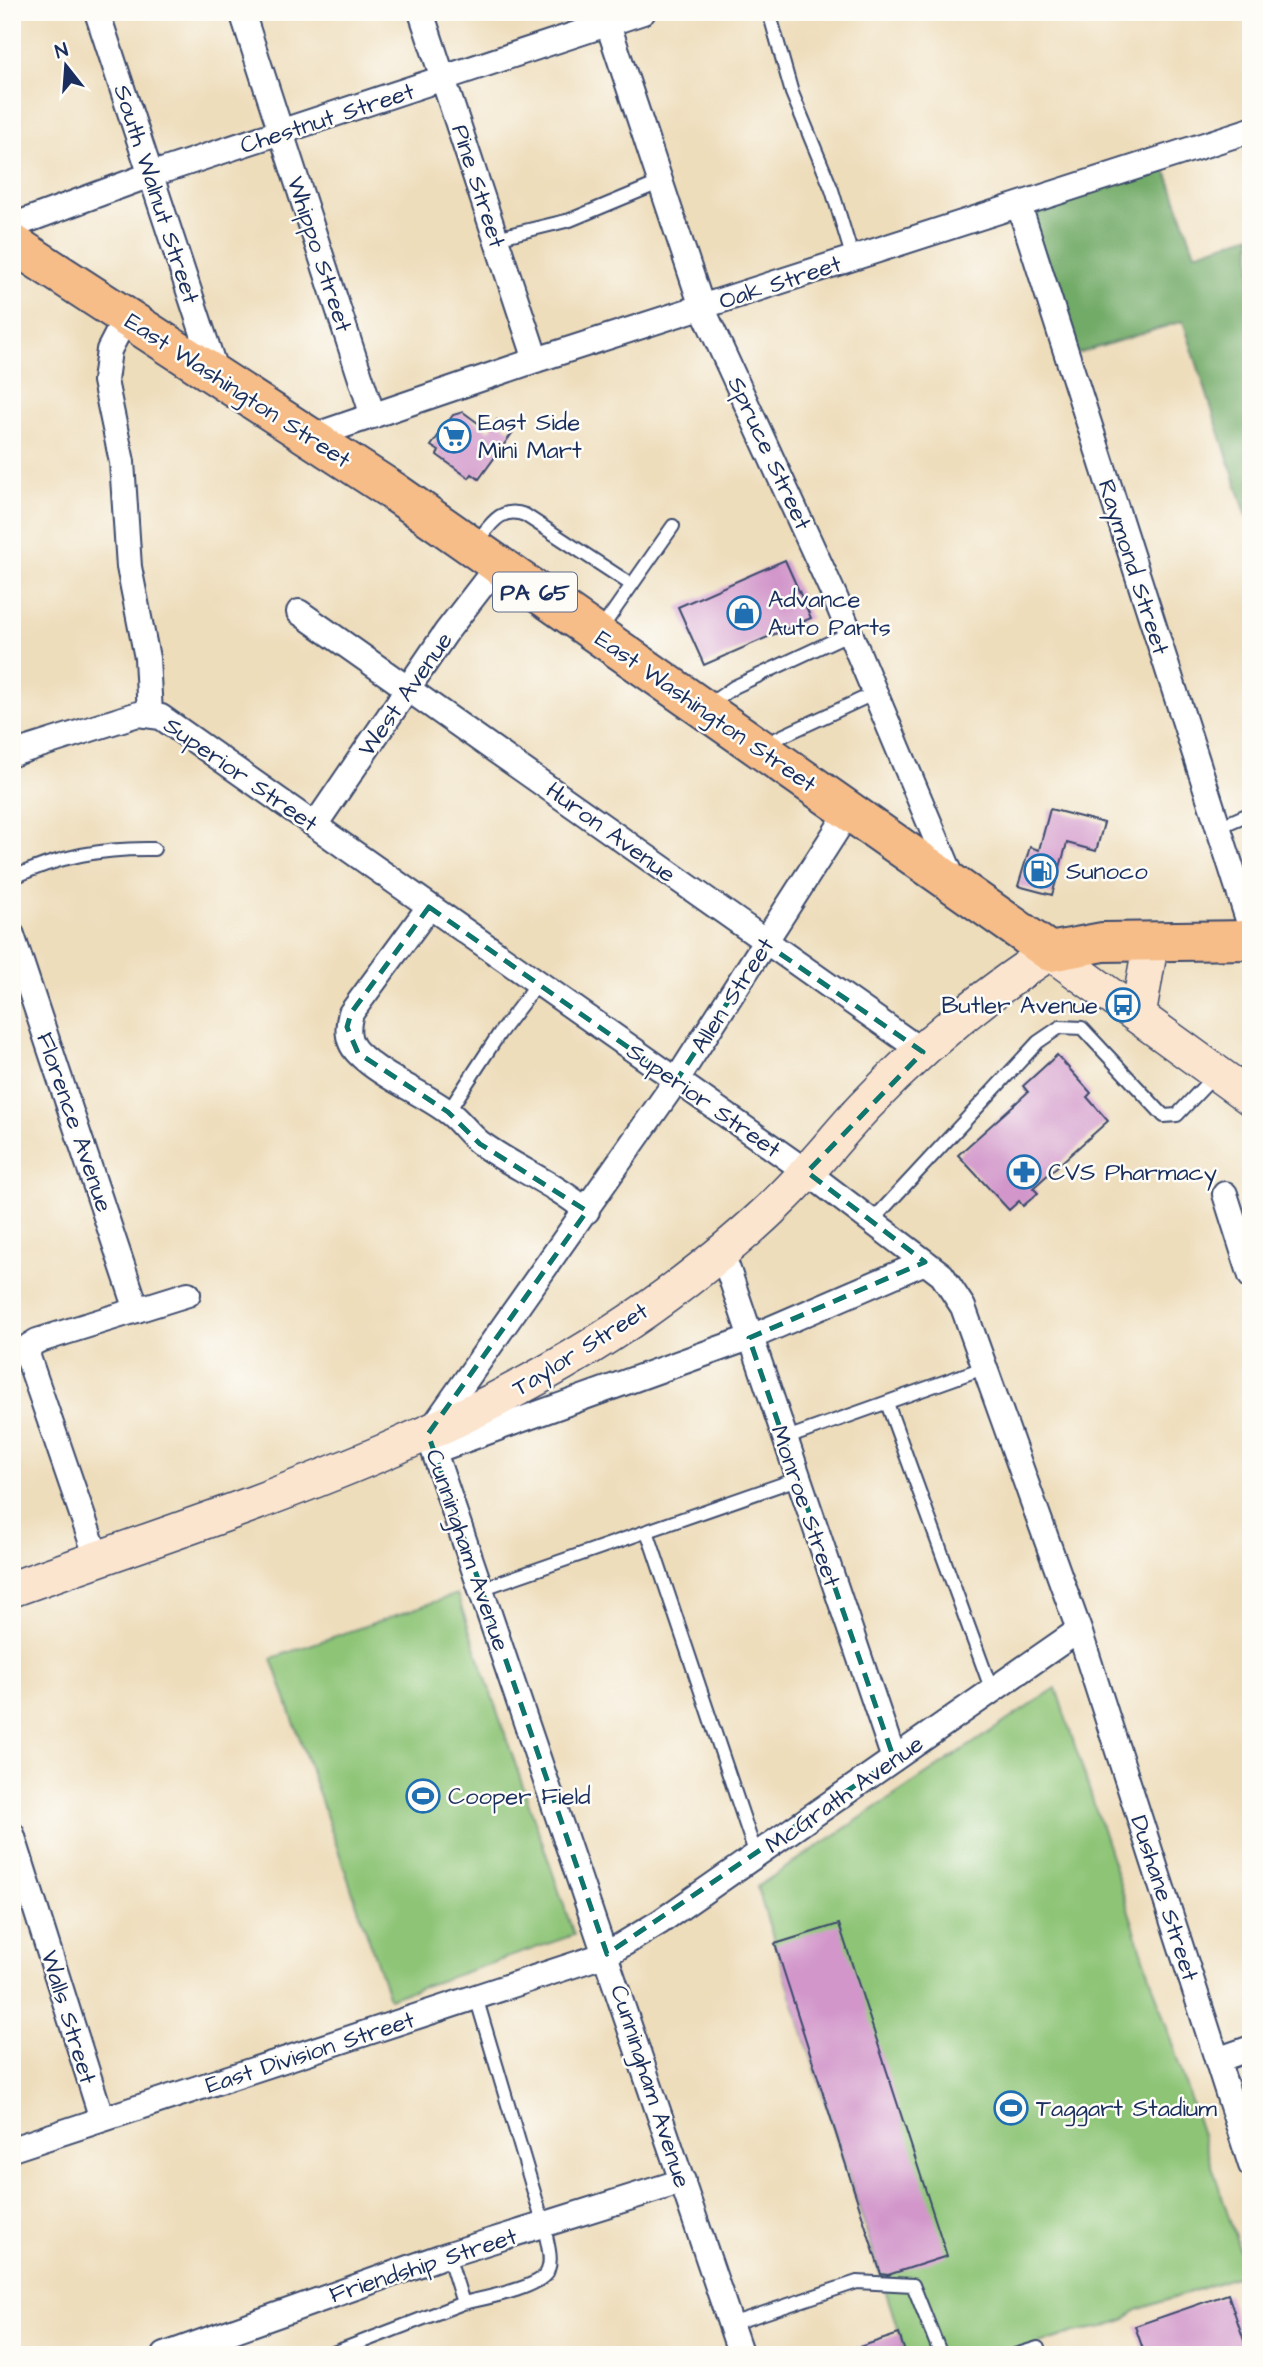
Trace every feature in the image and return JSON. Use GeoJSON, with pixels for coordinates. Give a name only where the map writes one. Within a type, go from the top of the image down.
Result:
{"type":"FeatureCollection","features":[{"type":"Feature","properties":{"kind":"main road","name":"East Washington Street"},"geometry":{"type":"LineString","coordinates":[[12,243],[310,437],[485,556],[1050,952],[1251,1098]]}},
{"type":"Feature","properties":{"kind":"main road"},"geometry":{"type":"LineString","coordinates":[[1050,952],[1103,942],[1251,940]]}},
{"type":"Feature","properties":{"kind":"main road"},"geometry":{"type":"LineString","coordinates":[[1139,1016],[1151,941]]}},
{"type":"Feature","properties":{"kind":"main road","name":"Taylor Street"},"geometry":{"type":"LineString","coordinates":[[12,1589],[360,1464],[431,1443],[605,1338],[722,1251],[807,1172],[865,1105],[923,1052],[1004,982],[1050,952]]}},
{"type":"Feature","properties":{"kind":"street","name":"South Walnut Street"},"geometry":{"type":"LineString","coordinates":[[97,12],[217,376]]}},
{"type":"Feature","properties":{"kind":"street","name":"Whippo Street"},"geometry":{"type":"LineString","coordinates":[[242,12],[373,416]]}},
{"type":"Feature","properties":{"kind":"street","name":"Pine Street"},"geometry":{"type":"LineString","coordinates":[[421,12],[536,360]]}},
{"type":"Feature","properties":{"kind":"street","name":"Chestnut Street"},"geometry":{"type":"LineString","coordinates":[[12,226],[150,175],[443,79],[606,18],[643,12]]}},
{"type":"Feature","properties":{"kind":"street","name":"Spruce Street"},"geometry":{"type":"LineString","coordinates":[[606,18],[702,307],[850,634],[956,886]]}},
{"type":"Feature","properties":{"kind":"street","name":"Oak Street"},"geometry":{"type":"LineString","coordinates":[[310,437],[536,360],[1251,130]]}},
{"type":"Feature","properties":{"kind":"street","name":"Raymond Street"},"geometry":{"type":"LineString","coordinates":[[1019,205],[1251,929]]}},
{"type":"Feature","properties":{"kind":"street","name":"Superior Street"},"geometry":{"type":"LineString","coordinates":[[126,317],[112,341],[106,363],[107,397],[122,462],[130,567],[147,658],[149,714]]}},
{"type":"Feature","properties":{"kind":"street","name":"West Avenue"},"geometry":{"type":"LineString","coordinates":[[315,825],[407,690],[485,556]]}},
{"type":"Feature","properties":{"kind":"street","name":"Huron Avenue"},"geometry":{"type":"LineString","coordinates":[[299,612],[766,944],[923,1052]]}},
{"type":"Feature","properties":{"kind":"street","name":"Superior Street"},"geometry":{"type":"LineString","coordinates":[[12,754],[138,714],[162,718],[807,1172],[925,1262],[954,1290],[986,1367],[1079,1630]]}},
{"type":"Feature","properties":{"kind":"street","name":"Allen Street"},"geometry":{"type":"LineString","coordinates":[[587,1211],[766,944],[849,811]]}},
{"type":"Feature","properties":{"kind":"street"},"geometry":{"type":"LineString","coordinates":[[429,907],[351,1013],[347,1027],[350,1041],[358,1053],[418,1095],[448,1112],[480,1144],[555,1186],[587,1211]]}},
{"type":"Feature","properties":{"kind":"street","name":"Florence Avenue"},"geometry":{"type":"LineString","coordinates":[[12,935],[138,1310]]}},
{"type":"Feature","properties":{"kind":"street"},"geometry":{"type":"LineString","coordinates":[[1225,1195],[1251,1276]]}},
{"type":"Feature","properties":{"kind":"street","name":"Cunningham Avenue"},"geometry":{"type":"LineString","coordinates":[[587,1211],[431,1443],[607,1954],[741,2355]]}},
{"type":"Feature","properties":{"kind":"street","name":"Monroe Street"},"geometry":{"type":"LineString","coordinates":[[722,1251],[749,1338],[894,1759]]}},
{"type":"Feature","properties":{"kind":"street","name":"Taylor Street"},"geometry":{"type":"LineString","coordinates":[[431,1443],[749,1338],[925,1262]]}},
{"type":"Feature","properties":{"kind":"street"},"geometry":{"type":"LineString","coordinates":[[97,1558],[28,1357],[29,1346],[37,1341],[188,1294]]}},
{"type":"Feature","properties":{"kind":"street","name":"McGrath Avenue"},"geometry":{"type":"LineString","coordinates":[[607,1954],[660,1922],[1079,1630]]}},
{"type":"Feature","properties":{"kind":"street","name":"Dushane Street"},"geometry":{"type":"LineString","coordinates":[[1079,1630],[1251,2165]]}},
{"type":"Feature","properties":{"kind":"street","name":"Walls Street"},"geometry":{"type":"LineString","coordinates":[[12,1834],[102,2119]]}},
{"type":"Feature","properties":{"kind":"street","name":"East Division Street"},"geometry":{"type":"LineString","coordinates":[[12,2149],[607,1954]]}},
{"type":"Feature","properties":{"kind":"street"},"geometry":{"type":"LineString","coordinates":[[1217,2060],[1251,2048]]}},
{"type":"Feature","properties":{"kind":"street","name":"Friendship Street"},"geometry":{"type":"LineString","coordinates":[[165,2355],[447,2255],[683,2181]]}},
{"type":"Feature","properties":{"kind":"lane"},"geometry":{"type":"LineString","coordinates":[[769,12],[792,93],[832,190],[853,259]]}},
{"type":"Feature","properties":{"kind":"lane"},"geometry":{"type":"LineString","coordinates":[[496,237],[570,219],[659,183]]}},
{"type":"Feature","properties":{"kind":"lane"},"geometry":{"type":"LineString","coordinates":[[485,556],[501,513],[513,510],[525,515],[632,585]]}},
{"type":"Feature","properties":{"kind":"lane"},"geometry":{"type":"LineString","coordinates":[[597,636],[673,526]]}},
{"type":"Feature","properties":{"kind":"lane"},"geometry":{"type":"LineString","coordinates":[[702,709],[734,687],[850,634]]}},
{"type":"Feature","properties":{"kind":"lane"},"geometry":{"type":"LineString","coordinates":[[758,747],[875,693]]}},
{"type":"Feature","properties":{"kind":"lane"},"geometry":{"type":"LineString","coordinates":[[1219,827],[1251,813]]}},
{"type":"Feature","properties":{"kind":"lane"},"geometry":{"type":"LineString","coordinates":[[12,878],[38,866],[90,851],[154,849]]}},
{"type":"Feature","properties":{"kind":"lane"},"geometry":{"type":"LineString","coordinates":[[448,1112],[499,1034],[537,984]]}},
{"type":"Feature","properties":{"kind":"lane"},"geometry":{"type":"LineString","coordinates":[[871,1222],[1038,1042],[1060,1027],[1082,1028],[1164,1116],[1177,1115],[1216,1074]]}},
{"type":"Feature","properties":{"kind":"lane"},"geometry":{"type":"LineString","coordinates":[[784,1440],[986,1367]]}},
{"type":"Feature","properties":{"kind":"lane"},"geometry":{"type":"LineString","coordinates":[[887,1403],[992,1690]]}},
{"type":"Feature","properties":{"kind":"lane"},"geometry":{"type":"LineString","coordinates":[[481,1589],[797,1479]]}},
{"type":"Feature","properties":{"kind":"lane"},"geometry":{"type":"LineString","coordinates":[[647,1531],[756,1855]]}},
{"type":"Feature","properties":{"kind":"lane"},"geometry":{"type":"LineString","coordinates":[[328,2355],[463,2303],[493,2296],[544,2277],[549,2265],[544,2226],[476,1997]]}},
{"type":"Feature","properties":{"kind":"lane"},"geometry":{"type":"LineString","coordinates":[[447,2255],[463,2303]]}},
{"type":"Feature","properties":{"kind":"lane"},"geometry":{"type":"LineString","coordinates":[[731,2324],[857,2282],[913,2285],[941,2355]]}},
{"type":"Feature","properties":{"kind":"lane"},"geometry":{"type":"LineString","coordinates":[[1015,2355],[1038,2348]]}},
{"type":"Feature","properties":{"kind":"highlighted area"},"geometry":{"type":"Polygon","coordinates":[[[429,907],[676,1081],[766,944],[923,1052],[807,1172],[925,1262],[749,1338],[894,1759],[607,1954],[428,1434],[587,1211],[480,1144],[448,1112],[358,1053],[347,1027],[351,1013],[429,907]]]}},
{"type":"Feature","properties":{"kind":"green space"},"geometry":{"type":"Polygon","coordinates":[[[1162,159],[1195,253],[1251,235],[1251,529],[1183,321],[1067,357],[1019,205],[1162,159]]]}},
{"type":"Feature","properties":{"kind":"green space","name":"Cooper Field"},"geometry":{"type":"Polygon","coordinates":[[[457,1594],[574,1935],[389,1998],[272,1658],[457,1594]]]}},
{"type":"Feature","properties":{"kind":"green space","name":"Taggart Stadium"},"geometry":{"type":"Polygon","coordinates":[[[1056,1688],[1247,2273],[1137,2310],[1126,2319],[1104,2327],[1074,2332],[1008,2355],[906,2355],[757,1887],[1056,1688]]]}},
{"type":"Feature","properties":{"kind":"building"},"geometry":{"type":"Polygon","coordinates":[[[463,412],[489,431],[497,420],[513,432],[479,479],[472,474],[469,478],[437,455],[439,451],[431,446],[453,415],[463,412]]]}},
{"type":"Feature","properties":{"kind":"building","name":"Advance Auto Parts"},"geometry":{"type":"Polygon","coordinates":[[[785,560],[811,618],[704,665],[678,607],[785,560]]]}},
{"type":"Feature","properties":{"kind":"building"},"geometry":{"type":"Polygon","coordinates":[[[1050,809],[1104,823],[1096,851],[1067,843],[1052,895],[1018,886],[1030,847],[1039,850],[1050,809]]]}},
{"type":"Feature","properties":{"kind":"building","name":"CVS Pharmacy"},"geometry":{"type":"Polygon","coordinates":[[[1057,1055],[1091,1093],[1087,1097],[1108,1121],[1033,1188],[1038,1193],[1023,1206],[1019,1201],[1009,1210],[958,1155],[1028,1092],[1023,1086],[1057,1055]]]}},
{"type":"Feature","properties":{"kind":"building"},"geometry":{"type":"Polygon","coordinates":[[[839,1924],[947,2256],[888,2275],[881,2274],[775,1944],[839,1924]]]}},
{"type":"Feature","properties":{"kind":"building"},"geometry":{"type":"Polygon","coordinates":[[[1228,2294],[1249,2355],[1145,2355],[1135,2326],[1228,2294]]]}},
{"type":"Feature","properties":{"kind":"building"},"geometry":{"type":"Polygon","coordinates":[[[899,2334],[906,2355],[848,2355],[847,2351],[899,2334]]]}},
{"type":"Feature","properties":{"kind":"place","name":"East Side Mini Mart"},"geometry":{"type":"Point","coordinates":[454,436]}},
{"type":"Feature","properties":{"kind":"place","name":"Advance Auto Parts"},"geometry":{"type":"Point","coordinates":[744,613]}},
{"type":"Feature","properties":{"kind":"place","name":"Sunoco"},"geometry":{"type":"Point","coordinates":[1041,871]}},
{"type":"Feature","properties":{"kind":"place","name":"Butler Avenue"},"geometry":{"type":"Point","coordinates":[1123,1005]}},
{"type":"Feature","properties":{"kind":"place","name":"CVS Pharmacy"},"geometry":{"type":"Point","coordinates":[1024,1172]}},
{"type":"Feature","properties":{"kind":"place","name":"Cooper Field"},"geometry":{"type":"Point","coordinates":[423,1796]}},
{"type":"Feature","properties":{"kind":"place","name":"Taggart Stadium"},"geometry":{"type":"Point","coordinates":[1011,2108]}}]}
